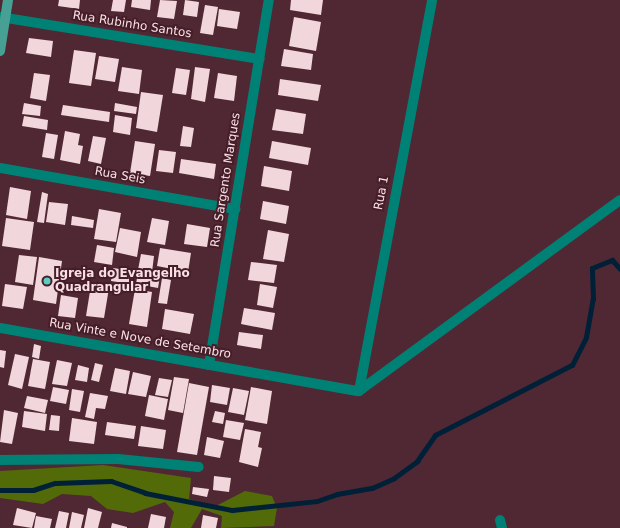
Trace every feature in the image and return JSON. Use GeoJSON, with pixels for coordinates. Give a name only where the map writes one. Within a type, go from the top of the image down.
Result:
{"type":"FeatureCollection","features":[{"type":"Feature","properties":{"kind":"street"},"geometry":{"type":"LineString","coordinates":[[0,51],[3,17],[8,0]]}},
{"type":"Feature","properties":{"kind":"street","name":"Rua Sargento Marques"},"geometry":{"type":"LineString","coordinates":[[209,365],[269,0]]}},
{"type":"Feature","properties":{"kind":"street","name":"Rua 1"},"geometry":{"type":"LineString","coordinates":[[359,391],[432,0]]}},
{"type":"Feature","properties":{"kind":"street","name":"Rua Rubinho Santos"},"geometry":{"type":"LineString","coordinates":[[3,17],[260,59]]}},
{"type":"Feature","properties":{"kind":"street","name":"Rua Seis"},"geometry":{"type":"LineString","coordinates":[[0,168],[235,209]]}},
{"type":"Feature","properties":{"kind":"street"},"geometry":{"type":"LineString","coordinates":[[359,391],[620,200]]}},
{"type":"Feature","properties":{"kind":"street","name":"Rua Vinte e Nove de Setembro"},"geometry":{"type":"LineString","coordinates":[[0,328],[359,391]]}},
{"type":"Feature","properties":{"kind":"street"},"geometry":{"type":"LineString","coordinates":[[0,460],[118,459],[199,467]]}},
{"type":"Feature","properties":{"kind":"green space"},"geometry":{"type":"Polygon","coordinates":[[[103,465],[191,478],[189,499],[214,507],[245,491],[272,496],[277,508],[274,526],[221,528],[222,516],[202,509],[191,528],[170,528],[174,512],[165,502],[133,513],[107,509],[91,496],[62,494],[43,504],[0,498],[0,471],[103,465]]]}},
{"type":"Feature","properties":{"kind":"building"},"geometry":{"type":"Polygon","coordinates":[[[59,0],[80,0],[79,9],[58,6],[59,0]]]}},
{"type":"Feature","properties":{"kind":"building"},"geometry":{"type":"Polygon","coordinates":[[[113,0],[126,0],[124,12],[111,11],[113,0]]]}},
{"type":"Feature","properties":{"kind":"building"},"geometry":{"type":"Polygon","coordinates":[[[132,0],[151,0],[150,10],[131,7],[132,0]]]}},
{"type":"Feature","properties":{"kind":"building"},"geometry":{"type":"Polygon","coordinates":[[[160,0],[177,1],[174,19],[157,17],[160,0]]]}},
{"type":"Feature","properties":{"kind":"building"},"geometry":{"type":"Polygon","coordinates":[[[185,0],[199,2],[197,17],[183,15],[185,0]]]}},
{"type":"Feature","properties":{"kind":"building"},"geometry":{"type":"Polygon","coordinates":[[[291,0],[323,0],[321,15],[290,10],[291,0]]]}},
{"type":"Feature","properties":{"kind":"building"},"geometry":{"type":"Polygon","coordinates":[[[205,5],[218,7],[213,35],[200,33],[205,5]]]}},
{"type":"Feature","properties":{"kind":"building"},"geometry":{"type":"Polygon","coordinates":[[[219,9],[240,12],[237,29],[217,26],[219,9]]]}},
{"type":"Feature","properties":{"kind":"building"},"geometry":{"type":"Polygon","coordinates":[[[294,17],[321,22],[316,51],[289,46],[294,17]]]}},
{"type":"Feature","properties":{"kind":"building"},"geometry":{"type":"Polygon","coordinates":[[[29,38],[53,41],[51,57],[26,53],[29,38]]]}},
{"type":"Feature","properties":{"kind":"building"},"geometry":{"type":"Polygon","coordinates":[[[284,49],[313,54],[311,70],[281,66],[284,49]]]}},
{"type":"Feature","properties":{"kind":"building"},"geometry":{"type":"Polygon","coordinates":[[[74,50],[96,53],[91,86],[69,83],[74,50]]]}},
{"type":"Feature","properties":{"kind":"building"},"geometry":{"type":"Polygon","coordinates":[[[99,56],[119,59],[115,82],[95,79],[99,56]]]}},
{"type":"Feature","properties":{"kind":"building"},"geometry":{"type":"Polygon","coordinates":[[[122,67],[142,70],[139,94],[118,91],[122,67]]]}},
{"type":"Feature","properties":{"kind":"building"},"geometry":{"type":"Polygon","coordinates":[[[195,67],[210,69],[205,102],[191,99],[195,67]]]}},
{"type":"Feature","properties":{"kind":"building"},"geometry":{"type":"Polygon","coordinates":[[[176,68],[190,70],[186,95],[172,93],[176,68]]]}},
{"type":"Feature","properties":{"kind":"building"},"geometry":{"type":"Polygon","coordinates":[[[34,73],[50,75],[46,101],[30,98],[34,73]]]}},
{"type":"Feature","properties":{"kind":"building"},"geometry":{"type":"Polygon","coordinates":[[[218,73],[237,76],[234,101],[214,98],[218,73]]]}},
{"type":"Feature","properties":{"kind":"building"},"geometry":{"type":"Polygon","coordinates":[[[280,79],[321,85],[318,101],[278,95],[280,79]]]}},
{"type":"Feature","properties":{"kind":"building"},"geometry":{"type":"Polygon","coordinates":[[[141,92],[163,95],[157,132],[136,128],[141,92]]]}},
{"type":"Feature","properties":{"kind":"building"},"geometry":{"type":"Polygon","coordinates":[[[24,103],[41,106],[40,116],[22,114],[24,103]]]}},
{"type":"Feature","properties":{"kind":"building"},"geometry":{"type":"Polygon","coordinates":[[[115,103],[137,107],[136,114],[114,111],[115,103]]]}},
{"type":"Feature","properties":{"kind":"building"},"geometry":{"type":"Polygon","coordinates":[[[63,105],[110,112],[109,122],[61,115],[63,105]]]}},
{"type":"Feature","properties":{"kind":"building"},"geometry":{"type":"Polygon","coordinates":[[[276,109],[306,114],[303,134],[272,130],[276,109]]]}},
{"type":"Feature","properties":{"kind":"building"},"geometry":{"type":"Polygon","coordinates":[[[115,115],[132,118],[130,135],[113,132],[115,115]]]}},
{"type":"Feature","properties":{"kind":"building"},"geometry":{"type":"Polygon","coordinates":[[[24,116],[48,120],[47,130],[22,126],[24,116]]]}},
{"type":"Feature","properties":{"kind":"building"},"geometry":{"type":"Polygon","coordinates":[[[183,126],[194,128],[191,147],[180,146],[183,126]]]}},
{"type":"Feature","properties":{"kind":"building"},"geometry":{"type":"Polygon","coordinates":[[[65,131],[80,134],[78,145],[83,146],[80,164],[60,160],[65,131]]]}},
{"type":"Feature","properties":{"kind":"building"},"geometry":{"type":"Polygon","coordinates":[[[46,133],[58,135],[54,159],[42,157],[46,133]]]}},
{"type":"Feature","properties":{"kind":"building"},"geometry":{"type":"Polygon","coordinates":[[[93,136],[106,138],[101,164],[88,161],[93,136]]]}},
{"type":"Feature","properties":{"kind":"building"},"geometry":{"type":"Polygon","coordinates":[[[135,141],[155,144],[150,176],[130,173],[135,141]]]}},
{"type":"Feature","properties":{"kind":"building"},"geometry":{"type":"Polygon","coordinates":[[[272,141],[311,148],[308,165],[269,158],[272,141]]]}},
{"type":"Feature","properties":{"kind":"building"},"geometry":{"type":"Polygon","coordinates":[[[159,150],[176,152],[173,173],[156,171],[159,150]]]}},
{"type":"Feature","properties":{"kind":"building"},"geometry":{"type":"Polygon","coordinates":[[[181,159],[216,164],[214,179],[179,173],[181,159]]]}},
{"type":"Feature","properties":{"kind":"building"},"geometry":{"type":"Polygon","coordinates":[[[264,166],[292,171],[289,191],[261,186],[264,166]]]}},
{"type":"Feature","properties":{"kind":"building"},"geometry":{"type":"Polygon","coordinates":[[[10,187],[31,191],[27,219],[6,215],[10,187]]]}},
{"type":"Feature","properties":{"kind":"building"},"geometry":{"type":"Polygon","coordinates":[[[42,192],[48,194],[44,223],[37,222],[42,192]]]}},
{"type":"Feature","properties":{"kind":"building"},"geometry":{"type":"Polygon","coordinates":[[[263,201],[289,206],[286,224],[260,219],[263,201]]]}},
{"type":"Feature","properties":{"kind":"building"},"geometry":{"type":"Polygon","coordinates":[[[49,202],[68,204],[65,225],[46,222],[49,202]]]}},
{"type":"Feature","properties":{"kind":"building"},"geometry":{"type":"Polygon","coordinates":[[[99,209],[121,213],[116,242],[94,239],[99,209]]]}},
{"type":"Feature","properties":{"kind":"building"},"geometry":{"type":"Polygon","coordinates":[[[72,216],[94,220],[93,228],[71,225],[72,216]]]}},
{"type":"Feature","properties":{"kind":"building"},"geometry":{"type":"Polygon","coordinates":[[[6,218],[34,222],[30,250],[2,246],[6,218]]]}},
{"type":"Feature","properties":{"kind":"building"},"geometry":{"type":"Polygon","coordinates":[[[152,218],[169,221],[165,245],[147,242],[152,218]]]}},
{"type":"Feature","properties":{"kind":"building"},"geometry":{"type":"Polygon","coordinates":[[[187,224],[210,228],[207,247],[184,244],[187,224]]]}},
{"type":"Feature","properties":{"kind":"building"},"geometry":{"type":"Polygon","coordinates":[[[120,228],[141,232],[137,257],[115,252],[120,228]]]}},
{"type":"Feature","properties":{"kind":"building"},"geometry":{"type":"Polygon","coordinates":[[[268,230],[289,234],[284,262],[263,259],[268,230]]]}},
{"type":"Feature","properties":{"kind":"building"},"geometry":{"type":"Polygon","coordinates":[[[97,245],[114,248],[112,265],[94,262],[97,245]]]}},
{"type":"Feature","properties":{"kind":"building"},"geometry":{"type":"Polygon","coordinates":[[[160,248],[191,253],[188,272],[157,266],[160,248]]]}},
{"type":"Feature","properties":{"kind":"building"},"geometry":{"type":"Polygon","coordinates":[[[141,254],[154,256],[152,272],[138,270],[141,254]]]}},
{"type":"Feature","properties":{"kind":"building"},"geometry":{"type":"Polygon","coordinates":[[[19,255],[37,257],[33,285],[15,282],[19,255]]]}},
{"type":"Feature","properties":{"kind":"building","name":"Igreja do Evangelho Quadrangular"},"geometry":{"type":"Polygon","coordinates":[[[39,257],[62,261],[56,304],[33,300],[39,257]]]}},
{"type":"Feature","properties":{"kind":"building"},"geometry":{"type":"Polygon","coordinates":[[[251,262],[277,265],[274,283],[248,280],[251,262]]]}},
{"type":"Feature","properties":{"kind":"building"},"geometry":{"type":"Polygon","coordinates":[[[113,268],[133,271],[131,284],[111,281],[113,268]]]}},
{"type":"Feature","properties":{"kind":"building"},"geometry":{"type":"Polygon","coordinates":[[[138,272],[160,276],[158,288],[136,284],[138,272]]]}},
{"type":"Feature","properties":{"kind":"building"},"geometry":{"type":"Polygon","coordinates":[[[162,278],[171,280],[167,304],[158,303],[162,278]]]}},
{"type":"Feature","properties":{"kind":"building"},"geometry":{"type":"Polygon","coordinates":[[[5,284],[27,287],[23,309],[2,306],[5,284]]]}},
{"type":"Feature","properties":{"kind":"building"},"geometry":{"type":"Polygon","coordinates":[[[260,284],[277,287],[273,308],[257,305],[260,284]]]}},
{"type":"Feature","properties":{"kind":"building"},"geometry":{"type":"Polygon","coordinates":[[[91,285],[109,288],[104,318],[86,316],[91,285]]]}},
{"type":"Feature","properties":{"kind":"building"},"geometry":{"type":"Polygon","coordinates":[[[135,289],[152,292],[147,327],[129,324],[135,289]]]}},
{"type":"Feature","properties":{"kind":"building"},"geometry":{"type":"Polygon","coordinates":[[[61,295],[78,298],[75,318],[58,316],[61,295]]]}},
{"type":"Feature","properties":{"kind":"building"},"geometry":{"type":"Polygon","coordinates":[[[244,308],[275,313],[272,330],[241,324],[244,308]]]}},
{"type":"Feature","properties":{"kind":"building"},"geometry":{"type":"Polygon","coordinates":[[[165,309],[194,314],[190,334],[162,329],[165,309]]]}},
{"type":"Feature","properties":{"kind":"building"},"geometry":{"type":"Polygon","coordinates":[[[239,332],[263,335],[261,349],[237,345],[239,332]]]}},
{"type":"Feature","properties":{"kind":"building"},"geometry":{"type":"Polygon","coordinates":[[[34,344],[41,346],[39,359],[32,357],[34,344]]]}},
{"type":"Feature","properties":{"kind":"building"},"geometry":{"type":"Polygon","coordinates":[[[0,350],[6,351],[4,368],[0,367],[0,350]]]}},
{"type":"Feature","properties":{"kind":"building"},"geometry":{"type":"Polygon","coordinates":[[[15,354],[29,357],[22,389],[8,385],[15,354]]]}},
{"type":"Feature","properties":{"kind":"building"},"geometry":{"type":"Polygon","coordinates":[[[33,359],[50,362],[45,389],[28,386],[33,359]]]}},
{"type":"Feature","properties":{"kind":"building"},"geometry":{"type":"Polygon","coordinates":[[[57,360],[72,363],[67,386],[52,384],[57,360]]]}},
{"type":"Feature","properties":{"kind":"building"},"geometry":{"type":"Polygon","coordinates":[[[95,363],[103,365],[99,382],[91,380],[95,363]]]}},
{"type":"Feature","properties":{"kind":"building"},"geometry":{"type":"Polygon","coordinates":[[[78,365],[89,368],[87,382],[75,380],[78,365]]]}},
{"type":"Feature","properties":{"kind":"building"},"geometry":{"type":"Polygon","coordinates":[[[115,368],[130,371],[126,394],[110,391],[115,368]]]}},
{"type":"Feature","properties":{"kind":"building"},"geometry":{"type":"Polygon","coordinates":[[[133,372],[151,376],[146,397],[128,394],[133,372]]]}},
{"type":"Feature","properties":{"kind":"building"},"geometry":{"type":"Polygon","coordinates":[[[174,377],[189,379],[183,413],[168,410],[174,377]]]}},
{"type":"Feature","properties":{"kind":"building"},"geometry":{"type":"Polygon","coordinates":[[[159,378],[172,380],[168,397],[155,395],[159,378]]]}},
{"type":"Feature","properties":{"kind":"building"},"geometry":{"type":"Polygon","coordinates":[[[189,383],[209,387],[197,455],[177,452],[189,383]]]}},
{"type":"Feature","properties":{"kind":"building"},"geometry":{"type":"Polygon","coordinates":[[[212,385],[230,388],[227,405],[210,402],[212,385]]]}},
{"type":"Feature","properties":{"kind":"building"},"geometry":{"type":"Polygon","coordinates":[[[53,387],[69,390],[66,404],[50,401],[53,387]]]}},
{"type":"Feature","properties":{"kind":"building"},"geometry":{"type":"Polygon","coordinates":[[[251,387],[272,391],[267,424],[245,420],[251,387]]]}},
{"type":"Feature","properties":{"kind":"building"},"geometry":{"type":"Polygon","coordinates":[[[233,388],[249,391],[244,415],[228,412],[233,388]]]}},
{"type":"Feature","properties":{"kind":"building"},"geometry":{"type":"Polygon","coordinates":[[[72,389],[84,391],[80,412],[69,410],[72,389]]]}},
{"type":"Feature","properties":{"kind":"building"},"geometry":{"type":"Polygon","coordinates":[[[90,393],[108,396],[105,409],[96,408],[94,419],[85,417],[90,393]]]}},
{"type":"Feature","properties":{"kind":"building"},"geometry":{"type":"Polygon","coordinates":[[[149,395],[168,399],[164,420],[145,416],[149,395]]]}},
{"type":"Feature","properties":{"kind":"building"},"geometry":{"type":"Polygon","coordinates":[[[27,396],[48,400],[45,413],[24,408],[27,396]]]}},
{"type":"Feature","properties":{"kind":"building"},"geometry":{"type":"Polygon","coordinates":[[[4,410],[18,413],[12,444],[0,442],[4,410]]]}},
{"type":"Feature","properties":{"kind":"building"},"geometry":{"type":"Polygon","coordinates":[[[24,411],[47,414],[45,431],[22,427],[24,411]]]}},
{"type":"Feature","properties":{"kind":"building"},"geometry":{"type":"Polygon","coordinates":[[[215,411],[225,413],[223,424],[212,422],[215,411]]]}},
{"type":"Feature","properties":{"kind":"building"},"geometry":{"type":"Polygon","coordinates":[[[51,415],[60,416],[59,431],[49,430],[51,415]]]}},
{"type":"Feature","properties":{"kind":"building"},"geometry":{"type":"Polygon","coordinates":[[[72,418],[97,422],[94,444],[69,441],[72,418]]]}},
{"type":"Feature","properties":{"kind":"building"},"geometry":{"type":"Polygon","coordinates":[[[226,420],[244,423],[240,440],[223,437],[226,420]]]}},
{"type":"Feature","properties":{"kind":"building"},"geometry":{"type":"Polygon","coordinates":[[[107,422],[136,426],[134,439],[105,435],[107,422]]]}},
{"type":"Feature","properties":{"kind":"building"},"geometry":{"type":"Polygon","coordinates":[[[141,426],[166,430],[163,449],[138,446],[141,426]]]}},
{"type":"Feature","properties":{"kind":"building"},"geometry":{"type":"Polygon","coordinates":[[[245,429],[261,432],[258,447],[262,448],[258,467],[239,462],[245,429]]]}},
{"type":"Feature","properties":{"kind":"building"},"geometry":{"type":"Polygon","coordinates":[[[207,437],[224,441],[220,458],[204,455],[207,437]]]}},
{"type":"Feature","properties":{"kind":"building"},"geometry":{"type":"Polygon","coordinates":[[[214,476],[231,478],[229,492],[213,490],[214,476]]]}},
{"type":"Feature","properties":{"kind":"building"},"geometry":{"type":"Polygon","coordinates":[[[193,487],[209,489],[207,497],[192,494],[193,487]]]}},
{"type":"Feature","properties":{"kind":"building"},"geometry":{"type":"Polygon","coordinates":[[[17,508],[36,513],[32,528],[13,525],[17,508]]]}},
{"type":"Feature","properties":{"kind":"building"},"geometry":{"type":"Polygon","coordinates":[[[88,508],[102,512],[98,528],[84,528],[88,508]]]}},
{"type":"Feature","properties":{"kind":"building"},"geometry":{"type":"Polygon","coordinates":[[[59,511],[69,513],[66,528],[55,528],[59,511]]]}},
{"type":"Feature","properties":{"kind":"building"},"geometry":{"type":"Polygon","coordinates":[[[72,512],[84,515],[81,528],[69,528],[72,512]]]}},
{"type":"Feature","properties":{"kind":"building"},"geometry":{"type":"Polygon","coordinates":[[[151,514],[166,517],[164,528],[148,528],[151,514]]]}},
{"type":"Feature","properties":{"kind":"building"},"geometry":{"type":"Polygon","coordinates":[[[203,515],[218,518],[216,528],[201,528],[203,515]]]}},
{"type":"Feature","properties":{"kind":"building"},"geometry":{"type":"Polygon","coordinates":[[[36,516],[52,519],[50,528],[34,528],[36,516]]]}},
{"type":"Feature","properties":{"kind":"building"},"geometry":{"type":"Polygon","coordinates":[[[112,523],[127,527],[127,528],[111,528],[112,523]]]}},
{"type":"Feature","properties":{"kind":"waterway"},"geometry":{"type":"LineString","coordinates":[[0,490],[33,490],[55,483],[111,481],[145,493],[232,510],[317,501],[337,494],[372,488],[394,478],[417,461],[435,435],[572,365],[586,337],[593,299],[592,268],[612,260],[620,269]]}},
{"type":"Feature","properties":{"kind":"place","name":"Igreja do Evangelho Quadrangular"},"geometry":{"type":"Point","coordinates":[47,281]}}]}
